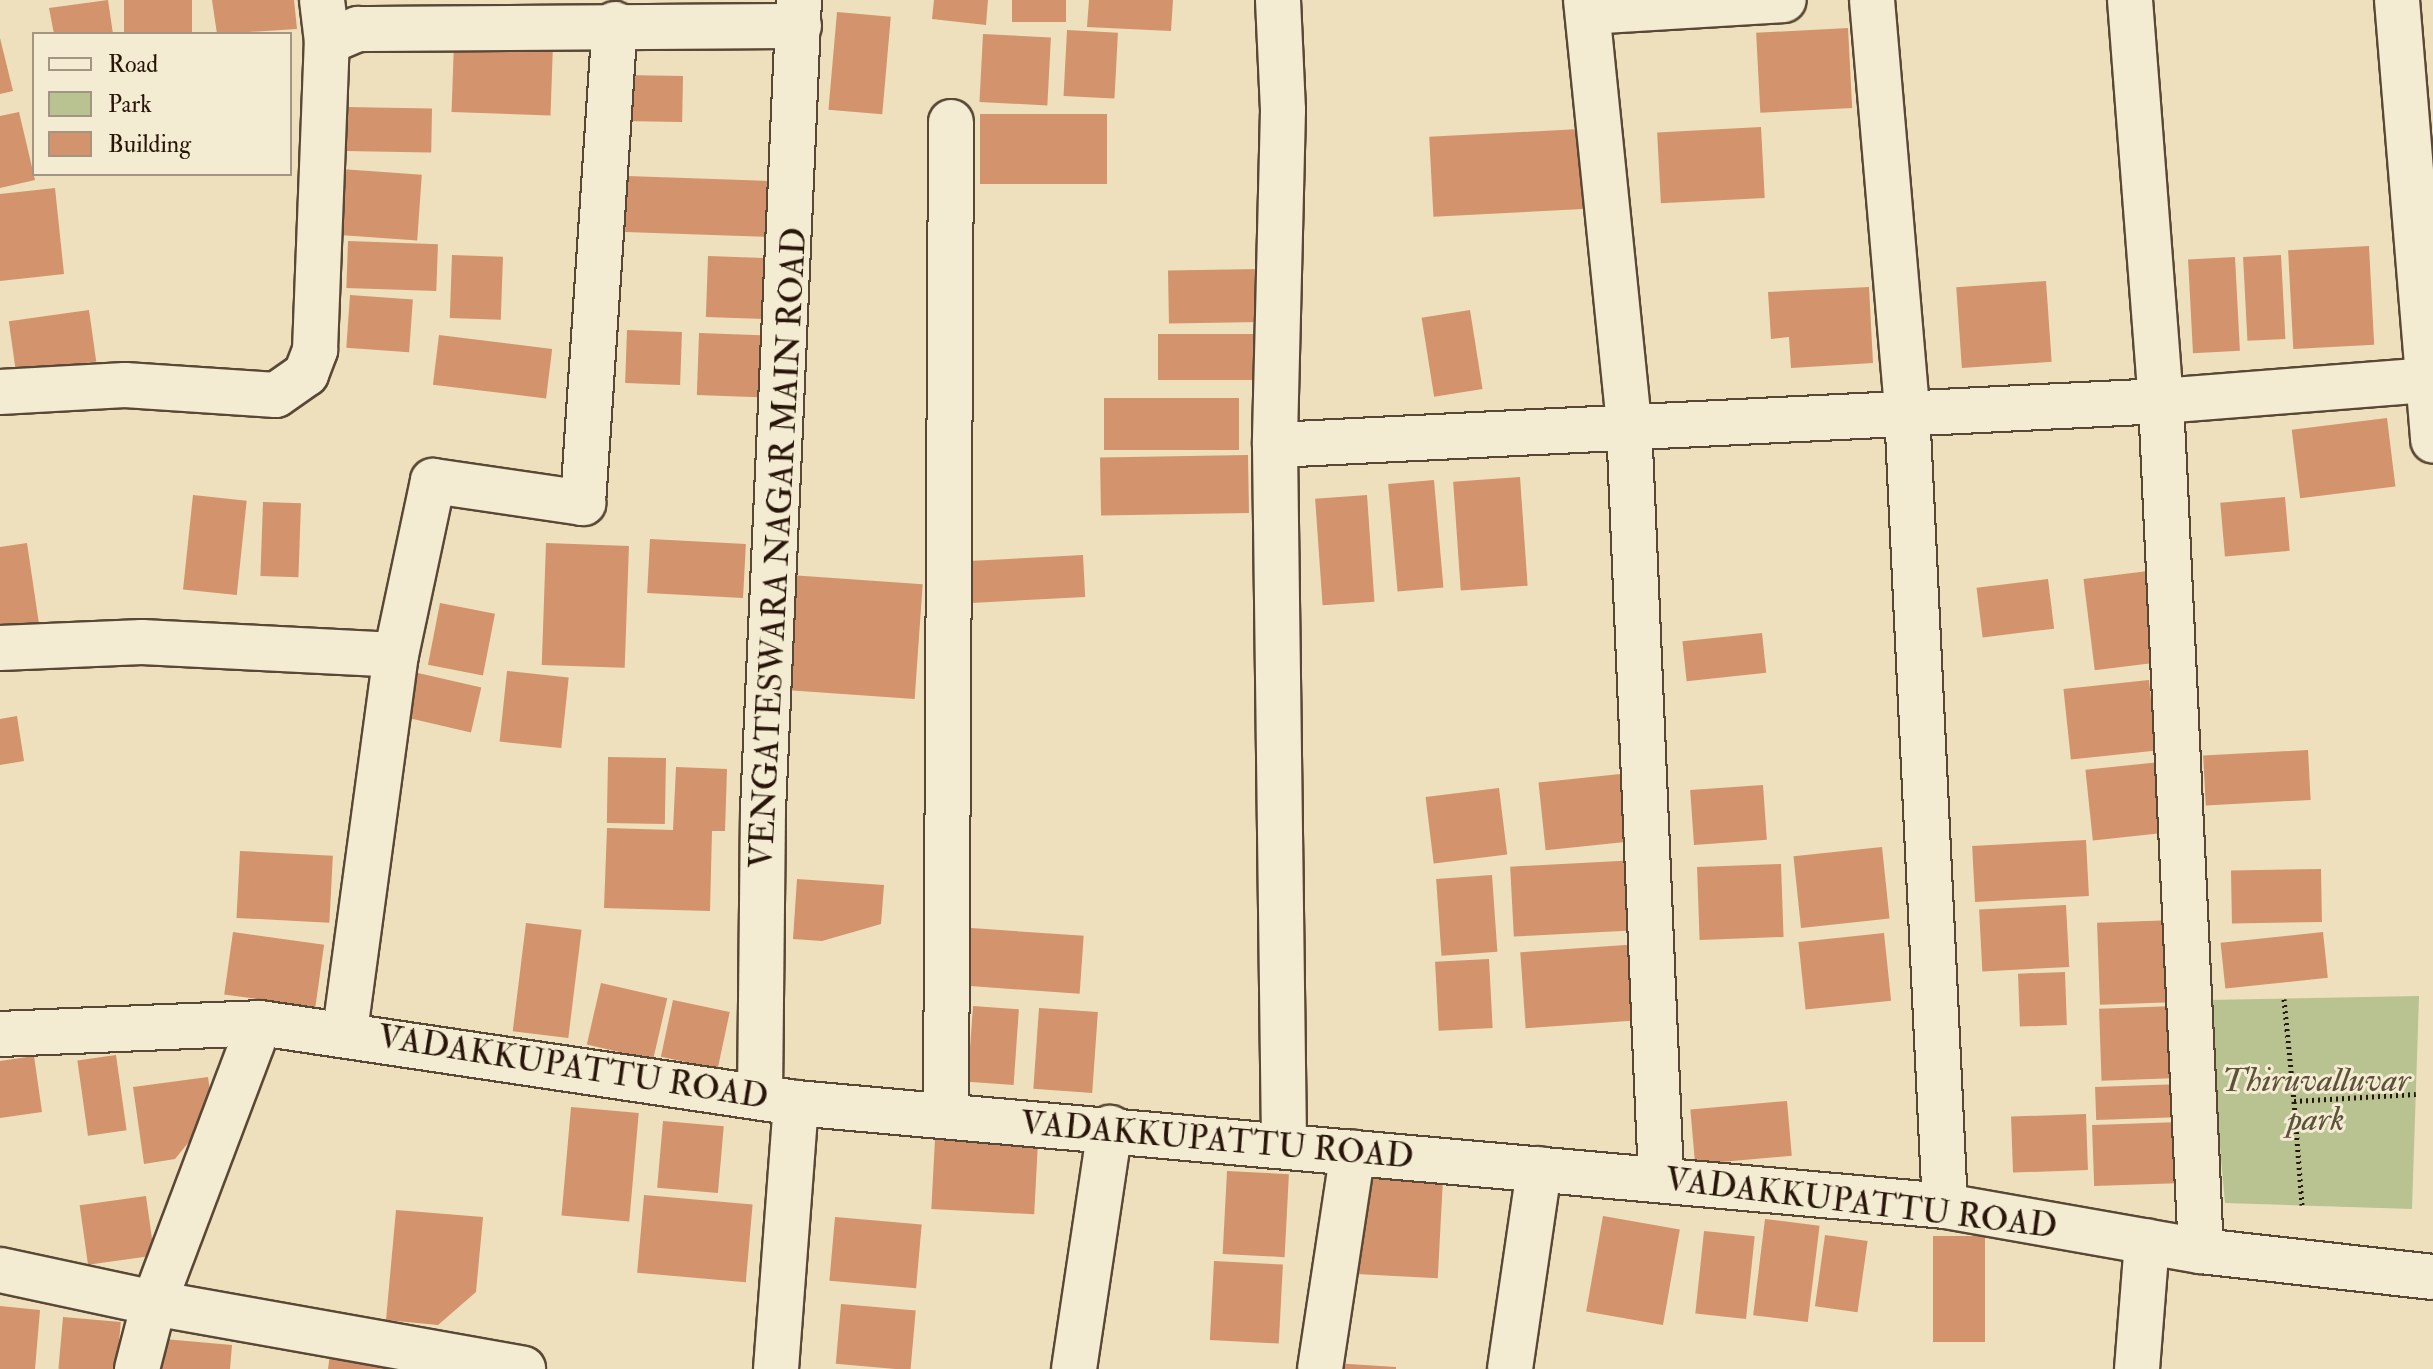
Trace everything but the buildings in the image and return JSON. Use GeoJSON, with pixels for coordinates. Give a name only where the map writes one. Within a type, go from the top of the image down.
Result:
{"type":"FeatureCollection","features":[{"type":"Feature","properties":{"kind":"street"},"geometry":{"type":"LineString","coordinates":[[0,392],[125,385],[276,395],[306,374],[315,350],[327,42],[322,0]]}},
{"type":"Feature","properties":{"kind":"street"},"geometry":{"type":"LineString","coordinates":[[1278,0],[1283,110],[1275,445],[1284,1146]]}},
{"type":"Feature","properties":{"kind":"street"},"geometry":{"type":"LineString","coordinates":[[1661,1178],[1629,424],[1587,6],[1784,0]]}},
{"type":"Feature","properties":{"kind":"street"},"geometry":{"type":"LineString","coordinates":[[1872,0],[1907,410],[1945,1206]]}},
{"type":"Feature","properties":{"kind":"street"},"geometry":{"type":"LineString","coordinates":[[2130,0],[2161,401],[2201,1251]]}},
{"type":"Feature","properties":{"kind":"street"},"geometry":{"type":"LineString","coordinates":[[2397,0],[2418,71],[2426,380],[2433,441]]}},
{"type":"Feature","properties":{"kind":"street"},"geometry":{"type":"LineString","coordinates":[[327,42],[358,29],[615,24],[799,13]]}},
{"type":"Feature","properties":{"kind":"street","name":"VENGATESWARA NAGAR MAIN ROAD"},"geometry":{"type":"LineString","coordinates":[[776,1369],[778,1099],[763,810],[799,13]]}},
{"type":"Feature","properties":{"kind":"street"},"geometry":{"type":"LineString","coordinates":[[345,1031],[396,655],[433,481],[583,503],[615,24]]}},
{"type":"Feature","properties":{"kind":"street"},"geometry":{"type":"LineString","coordinates":[[946,1115],[951,122]]}},
{"type":"Feature","properties":{"kind":"street"},"geometry":{"type":"LineString","coordinates":[[1275,445],[1907,410],[2161,401],[2426,380]]}},
{"type":"Feature","properties":{"kind":"street"},"geometry":{"type":"LineString","coordinates":[[0,648],[142,642],[396,655]]}},
{"type":"Feature","properties":{"kind":"street"},"geometry":{"type":"LineString","coordinates":[[137,1369],[154,1303],[260,1023]]}},
{"type":"Feature","properties":{"kind":"street","name":"VADAKKUPATTU ROAD"},"geometry":{"type":"LineString","coordinates":[[0,1034],[260,1023],[345,1031],[778,1099],[1945,1206],[2201,1251],[2433,1277]]}},
{"type":"Feature","properties":{"kind":"street"},"geometry":{"type":"LineString","coordinates":[[1074,1369],[1110,1128]]}},
{"type":"Feature","properties":{"kind":"street"},"geometry":{"type":"LineString","coordinates":[[1320,1369],[1353,1152]]}},
{"type":"Feature","properties":{"kind":"street"},"geometry":{"type":"LineString","coordinates":[[1510,1369],[1539,1169]]}},
{"type":"Feature","properties":{"kind":"street"},"geometry":{"type":"LineString","coordinates":[[2137,1369],[2147,1241]]}},
{"type":"Feature","properties":{"kind":"street"},"geometry":{"type":"LineString","coordinates":[[0,1270],[447,1363],[523,1369]]}},
{"type":"Feature","properties":{"kind":"path"},"geometry":{"type":"LineString","coordinates":[[2284,999],[2302,1205]]}},
{"type":"Feature","properties":{"kind":"path"},"geometry":{"type":"LineString","coordinates":[[2294,1101],[2416,1094]]}},
{"type":"Feature","properties":{"kind":"green space","name":"Thiruvalluvar park"},"geometry":{"type":"Polygon","coordinates":[[[2419,996],[2412,1209],[2225,1203],[2207,1000],[2419,996]]]}}]}
